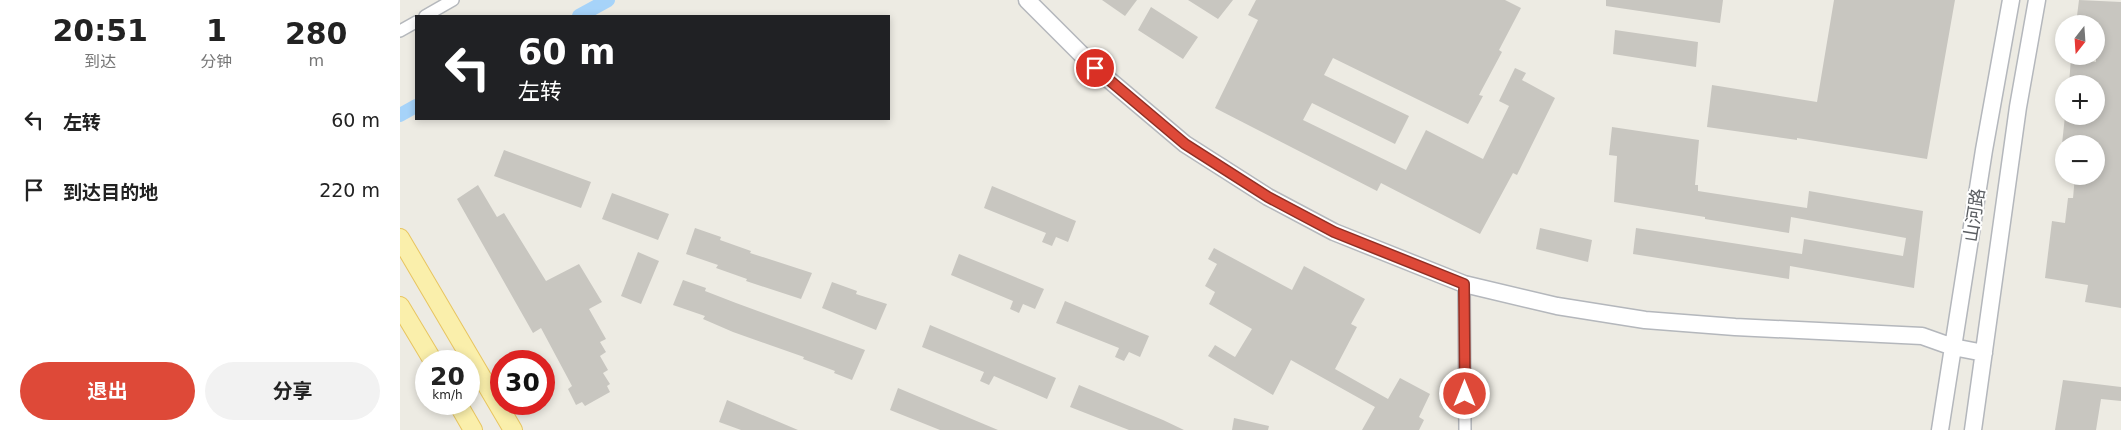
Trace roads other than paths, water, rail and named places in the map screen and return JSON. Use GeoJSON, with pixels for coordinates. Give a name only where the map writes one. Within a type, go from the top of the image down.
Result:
{"type":"FeatureCollection","features":[{"type":"Feature","properties":{"kind":"main road"},"geometry":{"type":"LineString","coordinates":[[400,238],[514,430]]}},
{"type":"Feature","properties":{"kind":"main road"},"geometry":{"type":"LineString","coordinates":[[400,306],[426,350]]}},
{"type":"Feature","properties":{"kind":"main road"},"geometry":{"type":"LineString","coordinates":[[464,415],[473,430]]}},
{"type":"Feature","properties":{"kind":"street"},"geometry":{"type":"LineString","coordinates":[[427,15],[453,0]]}},
{"type":"Feature","properties":{"kind":"street"},"geometry":{"type":"LineString","coordinates":[[1027,0],[1095,68],[1185,144],[1268,197],[1334,232],[1464,284],[1557,306],[1645,320],[1735,327],[1922,336],[1953,347],[1984,353]]}},
{"type":"Feature","properties":{"kind":"street","name":"山河路"},"geometry":{"type":"LineString","coordinates":[[1940,430],[2011,0]]}},
{"type":"Feature","properties":{"kind":"street","name":"山河路"},"geometry":{"type":"LineString","coordinates":[[1973,430],[2018,107],[2037,0]]}},
{"type":"Feature","properties":{"kind":"street"},"geometry":{"type":"LineString","coordinates":[[400,31],[415,23]]}},
{"type":"Feature","properties":{"kind":"street"},"geometry":{"type":"LineString","coordinates":[[1464,284],[1465,430]]}},
{"type":"Feature","properties":{"kind":"waterway"},"geometry":{"type":"LineString","coordinates":[[581,15],[608,0]]}},
{"type":"Feature","properties":{"kind":"waterway"},"geometry":{"type":"LineString","coordinates":[[400,115],[415,107]]}}]}
